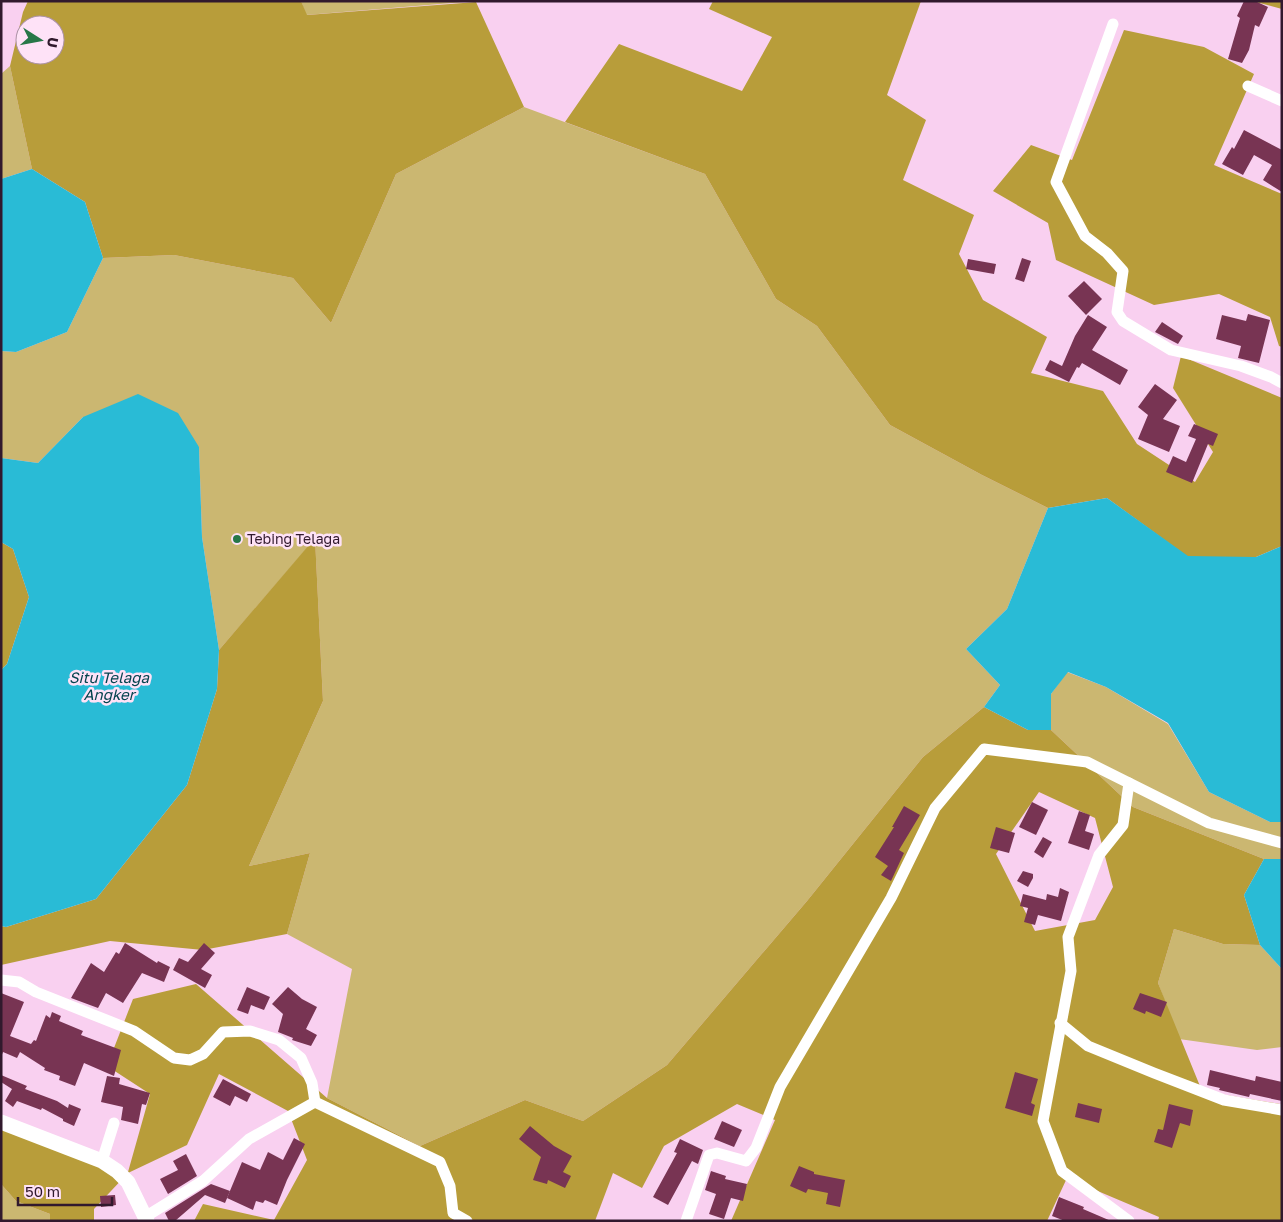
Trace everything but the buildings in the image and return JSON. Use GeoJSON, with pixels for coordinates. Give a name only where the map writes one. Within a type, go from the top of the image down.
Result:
{"type":"FeatureCollection","features":[{"type":"Feature","properties":{"kind":"street"},"geometry":{"type":"LineString","coordinates":[[1113,24],[1056,182],[1085,236],[1107,253],[1123,272],[1116,312],[1123,321],[1171,350],[1241,366],[1282,383]]}},
{"type":"Feature","properties":{"kind":"street"},"geometry":{"type":"LineString","coordinates":[[1248,86],[1282,101]]}},
{"type":"Feature","properties":{"kind":"street"},"geometry":{"type":"LineString","coordinates":[[686,1221],[709,1155],[717,1153],[746,1161],[756,1148],[780,1087],[891,898],[935,808],[984,748],[1087,762],[1209,823],[1282,843]]}},
{"type":"Feature","properties":{"kind":"street"},"geometry":{"type":"LineString","coordinates":[[1129,783],[1123,824],[1099,854],[1068,937],[1071,971],[1043,1121],[1062,1171],[1129,1221]]}},
{"type":"Feature","properties":{"kind":"street"},"geometry":{"type":"LineString","coordinates":[[1,980],[19,982],[36,992],[134,1031],[174,1058],[190,1060],[203,1054],[223,1032],[250,1031],[279,1040],[301,1058],[312,1083],[315,1102]]}},
{"type":"Feature","properties":{"kind":"street"},"geometry":{"type":"LineString","coordinates":[[1060,1023],[1088,1046],[1154,1073],[1224,1100],[1282,1110]]}},
{"type":"Feature","properties":{"kind":"street"},"geometry":{"type":"LineString","coordinates":[[1,1122],[102,1161],[117,1170],[128,1182],[146,1219],[203,1181],[249,1139],[315,1102]]}},
{"type":"Feature","properties":{"kind":"street"},"geometry":{"type":"LineString","coordinates":[[315,1102],[440,1162],[450,1186],[453,1213],[467,1221]]}},
{"type":"Feature","properties":{"kind":"street"},"geometry":{"type":"LineString","coordinates":[[102,1161],[114,1123]]}},
{"type":"Feature","properties":{"kind":"shaded area"},"geometry":{"type":"Polygon","coordinates":[[[28,1],[301,1],[307,15],[476,2],[524,107],[396,174],[331,323],[293,278],[174,255],[103,258],[85,202],[32,169],[10,66],[15,45],[15,65],[65,65],[65,15],[22,15],[28,1]]]}},
{"type":"Feature","properties":{"kind":"shaded area"},"geometry":{"type":"Polygon","coordinates":[[[301,1],[477,1],[306,15],[301,1]]]}},
{"type":"Feature","properties":{"kind":"shaded area"},"geometry":{"type":"Polygon","coordinates":[[[713,1],[921,1],[887,95],[926,120],[903,180],[974,215],[959,254],[983,300],[1047,337],[1031,373],[1103,391],[1137,444],[1195,482],[1213,452],[1173,388],[1181,356],[1282,398],[1282,546],[1256,557],[1188,557],[1107,498],[1048,508],[890,425],[817,326],[776,299],[705,174],[565,122],[619,44],[742,91],[772,37],[709,9],[713,1]]]}},
{"type":"Feature","properties":{"kind":"shaded area"},"geometry":{"type":"Polygon","coordinates":[[[1252,1],[1282,1],[1282,9],[1252,1]]]}},
{"type":"Feature","properties":{"kind":"shaded area"},"geometry":{"type":"Polygon","coordinates":[[[1124,30],[1204,47],[1254,74],[1214,165],[1282,194],[1282,347],[1279,346],[1270,317],[1219,294],[1154,305],[1056,260],[1048,223],[993,191],[1031,145],[1072,160],[1124,30]]]}},
{"type":"Feature","properties":{"kind":"shaded area"},"geometry":{"type":"Polygon","coordinates":[[[10,66],[32,169],[1,179],[1,74],[10,66]]]}},
{"type":"Feature","properties":{"kind":"shaded area"},"geometry":{"type":"Polygon","coordinates":[[[524,107],[705,174],[776,299],[817,326],[890,425],[1048,508],[1007,609],[966,649],[1000,685],[984,707],[923,757],[807,901],[667,1065],[583,1121],[525,1100],[420,1146],[327,1098],[352,969],[287,934],[310,853],[249,866],[323,701],[315,539],[219,650],[202,537],[199,447],[83,417],[38,463],[1,458],[1,351],[16,352],[67,332],[103,258],[174,255],[293,278],[331,323],[396,174],[524,107]]]}},
{"type":"Feature","properties":{"kind":"shaded area"},"geometry":{"type":"Polygon","coordinates":[[[315,538],[323,701],[249,866],[310,853],[287,934],[203,950],[110,941],[1,965],[1,926],[6,927],[96,899],[187,785],[217,689],[219,650],[315,538]]]}},
{"type":"Feature","properties":{"kind":"shaded area"},"geometry":{"type":"Polygon","coordinates":[[[1,542],[13,549],[29,597],[7,664],[1,670],[1,542]]]}},
{"type":"Feature","properties":{"kind":"shaded area"},"geometry":{"type":"Polygon","coordinates":[[[1067,672],[1106,687],[1168,724],[1209,792],[1270,822],[1282,822],[1282,859],[1264,859],[1133,807],[1051,730],[1051,694],[1067,672]]]}},
{"type":"Feature","properties":{"kind":"shaded area"},"geometry":{"type":"Polygon","coordinates":[[[984,707],[1028,730],[1051,730],[1133,807],[1264,859],[1244,895],[1260,945],[1223,944],[1174,929],[1158,983],[1202,1091],[1280,1104],[1282,1108],[1282,1221],[1158,1221],[1159,1217],[1067,1178],[1047,1221],[731,1221],[775,1120],[737,1104],[664,1146],[642,1188],[613,1173],[595,1221],[194,1221],[203,1204],[274,1220],[307,1160],[288,1111],[219,1074],[187,1145],[128,1173],[94,1209],[94,1221],[50,1221],[50,1214],[16,1201],[1,1184],[1,1121],[128,1172],[150,1094],[107,1066],[133,999],[196,984],[327,1098],[420,1146],[525,1100],[583,1121],[667,1065],[807,901],[923,757],[984,707]],[[1039,792],[996,854],[1035,931],[1095,920],[1113,887],[1095,818],[1039,792]]]}},
{"type":"Feature","properties":{"kind":"shaded area"},"geometry":{"type":"Polygon","coordinates":[[[1174,929],[1223,944],[1260,945],[1282,969],[1282,1047],[1257,1050],[1179,1039],[1158,983],[1174,929]]]}},
{"type":"Feature","properties":{"kind":"shaded area"},"geometry":{"type":"Polygon","coordinates":[[[1,1184],[16,1201],[50,1214],[50,1221],[1,1221],[1,1184]]]}},
{"type":"Feature","properties":{"kind":"water"},"geometry":{"type":"Polygon","coordinates":[[[32,169],[85,202],[103,258],[67,332],[16,352],[1,351],[1,179],[32,169]]]}},
{"type":"Feature","properties":{"kind":"water","name":"Situ Telaga Angker"},"geometry":{"type":"Polygon","coordinates":[[[138,394],[178,413],[199,447],[202,537],[219,650],[217,689],[187,785],[96,899],[6,927],[1,926],[1,670],[7,664],[29,597],[13,549],[1,542],[1,458],[38,463],[83,417],[138,394]]]}},
{"type":"Feature","properties":{"kind":"water"},"geometry":{"type":"Polygon","coordinates":[[[1107,498],[1188,556],[1256,557],[1282,546],[1282,822],[1270,822],[1209,792],[1168,723],[1106,687],[1068,672],[1051,694],[1051,730],[1028,730],[984,707],[1000,685],[966,649],[1007,609],[1048,508],[1107,498]]]}},
{"type":"Feature","properties":{"kind":"water"},"geometry":{"type":"Polygon","coordinates":[[[1264,859],[1282,859],[1282,969],[1260,945],[1244,895],[1264,859]]]}},
{"type":"Feature","properties":{"kind":"place","name":"Tebing Telaga"},"geometry":{"type":"Point","coordinates":[237,539]}}]}
